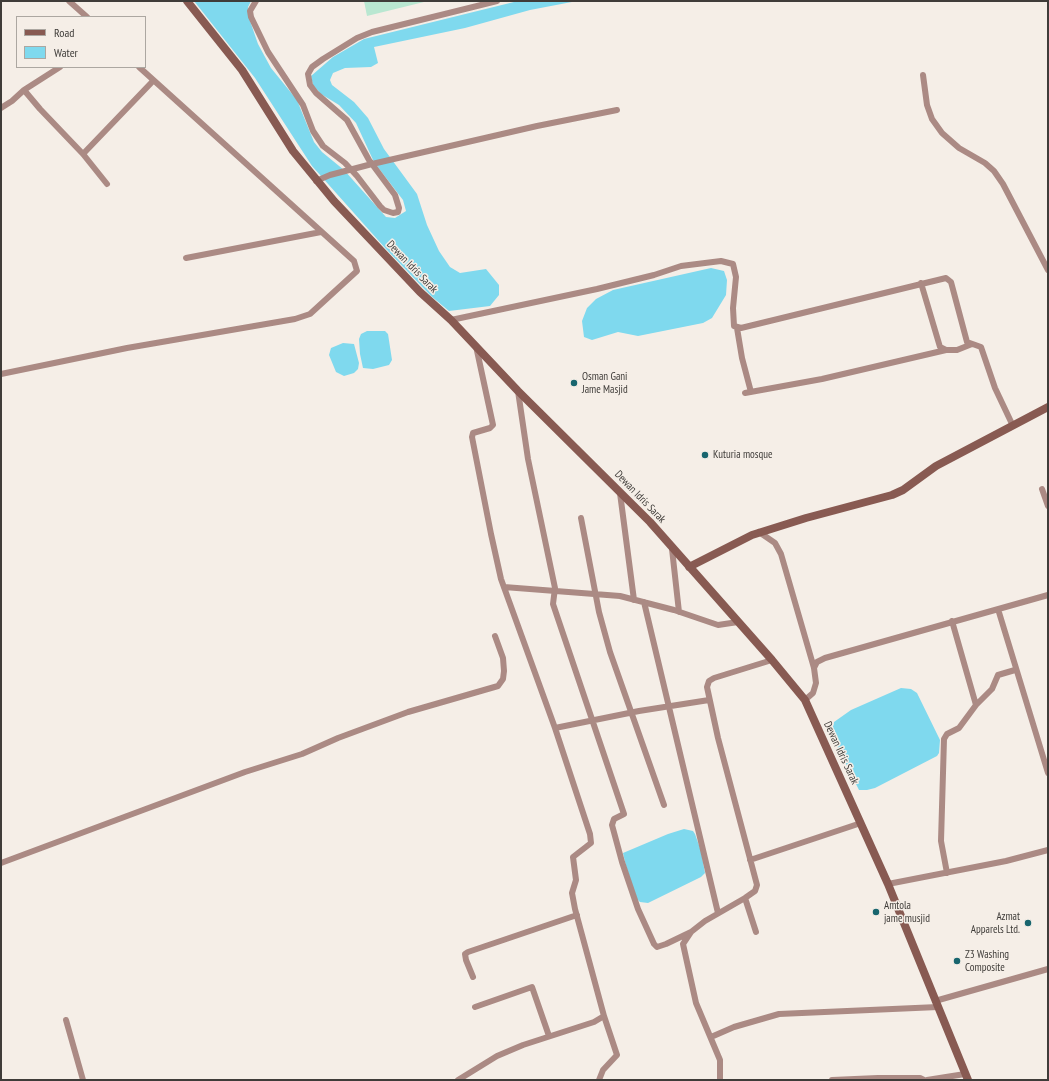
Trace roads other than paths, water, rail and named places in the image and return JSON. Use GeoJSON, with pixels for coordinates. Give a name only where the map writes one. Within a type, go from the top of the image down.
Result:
{"type":"FeatureCollection","features":[{"type":"Feature","properties":{"kind":"main road","name":"Dewan Idris Sarak"},"geometry":{"type":"LineString","coordinates":[[187,1],[242,70],[275,124],[316,181],[420,292],[451,320],[518,391],[620,493],[689,567],[772,660],[805,700],[888,884],[966,1077]]}},
{"type":"Feature","properties":{"kind":"main road"},"geometry":{"type":"LineString","coordinates":[[689,567],[707,556],[759,532],[898,493],[936,466],[1048,407]]}},
{"type":"Feature","properties":{"kind":"street"},"geometry":{"type":"LineString","coordinates":[[69,1],[85,16]]}},
{"type":"Feature","properties":{"kind":"street"},"geometry":{"type":"LineString","coordinates":[[256,1],[250,10],[251,18],[268,52],[303,106],[313,131],[323,146],[351,170],[384,210],[394,213],[398,212],[398,203],[395,195],[372,164],[348,120],[316,93],[310,85],[308,74],[312,68],[357,38],[372,32],[497,1]]}},
{"type":"Feature","properties":{"kind":"street"},"geometry":{"type":"LineString","coordinates":[[1,108],[12,101],[24,90],[58,68]]}},
{"type":"Feature","properties":{"kind":"street"},"geometry":{"type":"LineString","coordinates":[[1,374],[127,348],[295,319],[310,314],[357,271],[354,261],[140,68]]}},
{"type":"Feature","properties":{"kind":"street"},"geometry":{"type":"LineString","coordinates":[[923,75],[927,105],[932,119],[942,133],[959,148],[985,163],[994,171],[1003,184],[1048,270]]}},
{"type":"Feature","properties":{"kind":"street"},"geometry":{"type":"LineString","coordinates":[[83,154],[153,81]]}},
{"type":"Feature","properties":{"kind":"street"},"geometry":{"type":"LineString","coordinates":[[24,90],[83,154],[108,184]]}},
{"type":"Feature","properties":{"kind":"street"},"geometry":{"type":"LineString","coordinates":[[316,181],[330,175],[372,164],[537,126],[617,110]]}},
{"type":"Feature","properties":{"kind":"street"},"geometry":{"type":"LineString","coordinates":[[186,258],[321,232]]}},
{"type":"Feature","properties":{"kind":"street"},"geometry":{"type":"LineString","coordinates":[[451,320],[598,289],[654,275],[681,266],[721,261],[733,264],[736,277],[733,308],[734,326],[737,328],[748,392],[822,379],[946,350],[957,350],[972,344]]}},
{"type":"Feature","properties":{"kind":"street"},"geometry":{"type":"LineString","coordinates":[[737,328],[857,301],[921,283],[946,278],[951,282],[960,321],[967,342],[981,347],[995,388],[1013,426]]}},
{"type":"Feature","properties":{"kind":"street"},"geometry":{"type":"LineString","coordinates":[[921,283],[940,346],[946,350]]}},
{"type":"Feature","properties":{"kind":"street"},"geometry":{"type":"LineString","coordinates":[[476,346],[493,425],[490,428],[473,433],[472,437],[491,534],[504,586],[588,824],[591,843],[573,857],[576,880],[572,893],[604,1016],[617,1055],[603,1070],[600,1080]]}},
{"type":"Feature","properties":{"kind":"street"},"geometry":{"type":"LineString","coordinates":[[518,391],[528,459],[556,592],[553,604],[623,810],[624,814],[612,821],[613,832],[638,909],[657,947],[680,942],[691,932],[718,913],[755,891],[757,885],[709,700],[708,681],[772,660]]}},
{"type":"Feature","properties":{"kind":"street"},"geometry":{"type":"LineString","coordinates":[[1042,489],[1048,506]]}},
{"type":"Feature","properties":{"kind":"street"},"geometry":{"type":"LineString","coordinates":[[620,493],[634,600]]}},
{"type":"Feature","properties":{"kind":"street"},"geometry":{"type":"LineString","coordinates":[[581,518],[595,594],[610,652],[664,805]]}},
{"type":"Feature","properties":{"kind":"street"},"geometry":{"type":"LineString","coordinates":[[759,532],[775,543],[781,554],[814,668],[816,682],[813,693],[805,700]]}},
{"type":"Feature","properties":{"kind":"street"},"geometry":{"type":"LineString","coordinates":[[672,549],[679,612]]}},
{"type":"Feature","properties":{"kind":"street"},"geometry":{"type":"LineString","coordinates":[[504,586],[556,592],[595,594],[634,600],[679,612],[718,625],[738,622]]}},
{"type":"Feature","properties":{"kind":"street"},"geometry":{"type":"LineString","coordinates":[[814,668],[818,662],[825,658],[1048,595]]}},
{"type":"Feature","properties":{"kind":"street"},"geometry":{"type":"LineString","coordinates":[[644,602],[718,913]]}},
{"type":"Feature","properties":{"kind":"street"},"geometry":{"type":"LineString","coordinates":[[998,609],[1015,670],[1048,772]]}},
{"type":"Feature","properties":{"kind":"street"},"geometry":{"type":"LineString","coordinates":[[952,621],[976,705]]}},
{"type":"Feature","properties":{"kind":"street"},"geometry":{"type":"LineString","coordinates":[[1,864],[245,772],[302,754],[338,738],[408,712],[498,686],[503,679],[504,670],[503,658],[496,636]]}},
{"type":"Feature","properties":{"kind":"street"},"geometry":{"type":"LineString","coordinates":[[946,873],[941,841],[944,739],[947,734],[959,728],[976,705],[992,689],[998,675],[1015,670]]}},
{"type":"Feature","properties":{"kind":"street"},"geometry":{"type":"LineString","coordinates":[[555,728],[631,712],[709,700]]}},
{"type":"Feature","properties":{"kind":"street"},"geometry":{"type":"LineString","coordinates":[[750,860],[861,823]]}},
{"type":"Feature","properties":{"kind":"street"},"geometry":{"type":"LineString","coordinates":[[888,884],[1006,861],[1048,850]]}},
{"type":"Feature","properties":{"kind":"street"},"geometry":{"type":"LineString","coordinates":[[745,898],[756,932]]}},
{"type":"Feature","properties":{"kind":"street"},"geometry":{"type":"LineString","coordinates":[[474,977],[466,960],[465,954],[468,952],[577,915]]}},
{"type":"Feature","properties":{"kind":"street"},"geometry":{"type":"LineString","coordinates":[[680,942],[696,1004],[720,1060],[720,1080]]}},
{"type":"Feature","properties":{"kind":"street"},"geometry":{"type":"LineString","coordinates":[[711,1037],[734,1027],[779,1014],[936,1004],[1048,969]]}},
{"type":"Feature","properties":{"kind":"street"},"geometry":{"type":"LineString","coordinates":[[475,1007],[532,987],[549,1036]]}},
{"type":"Feature","properties":{"kind":"street"},"geometry":{"type":"LineString","coordinates":[[458,1080],[498,1056],[549,1036],[594,1022],[604,1016]]}},
{"type":"Feature","properties":{"kind":"street"},"geometry":{"type":"LineString","coordinates":[[66,1020],[82,1080]]}},
{"type":"Feature","properties":{"kind":"street"},"geometry":{"type":"LineString","coordinates":[[832,1080],[920,1078],[926,1080],[966,1077]]}},
{"type":"Feature","properties":{"kind":"water"},"geometry":{"type":"Polygon","coordinates":[[[194,1],[251,1],[248,7],[248,15],[258,44],[271,68],[297,100],[314,142],[322,152],[344,170],[386,217],[395,218],[406,211],[403,200],[374,162],[356,123],[339,105],[321,94],[313,85],[311,76],[333,57],[364,39],[518,1],[577,1],[530,10],[465,28],[374,47],[378,63],[371,67],[345,68],[333,73],[330,80],[332,85],[354,102],[368,118],[384,149],[417,194],[427,225],[439,251],[450,267],[460,273],[486,269],[499,285],[499,295],[490,306],[449,311],[431,296],[386,249],[312,166],[255,78],[194,1]]]}},
{"type":"Feature","properties":{"kind":"water"},"geometry":{"type":"Polygon","coordinates":[[[711,268],[724,271],[727,280],[726,295],[712,318],[703,323],[638,336],[618,332],[592,340],[584,337],[582,321],[587,308],[596,299],[613,290],[711,268]]]}},
{"type":"Feature","properties":{"kind":"water"},"geometry":{"type":"Polygon","coordinates":[[[367,331],[385,331],[388,334],[392,360],[389,365],[373,369],[363,368],[359,339],[361,334],[367,331]]]}},
{"type":"Feature","properties":{"kind":"water"},"geometry":{"type":"Polygon","coordinates":[[[343,343],[354,344],[359,363],[358,369],[354,373],[344,376],[336,372],[329,355],[331,348],[343,343]]]}},
{"type":"Feature","properties":{"kind":"water"},"geometry":{"type":"Polygon","coordinates":[[[901,688],[911,689],[917,693],[940,740],[939,753],[937,756],[875,788],[859,790],[833,738],[832,731],[834,722],[851,710],[901,688]]]}},
{"type":"Feature","properties":{"kind":"water"},"geometry":{"type":"Polygon","coordinates":[[[684,829],[693,831],[695,834],[701,851],[705,873],[701,877],[648,903],[640,902],[637,899],[623,853],[668,834],[684,829]]]}},
{"type":"Feature","properties":{"kind":"place","name":"Osman Gani Jame Masjid"},"geometry":{"type":"Point","coordinates":[574,383]}},
{"type":"Feature","properties":{"kind":"place","name":"Kuturia mosque"},"geometry":{"type":"Point","coordinates":[705,455]}},
{"type":"Feature","properties":{"kind":"place","name":"Amtola jame musjid"},"geometry":{"type":"Point","coordinates":[876,912]}},
{"type":"Feature","properties":{"kind":"place","name":"Azmat Apparels Ltd."},"geometry":{"type":"Point","coordinates":[1028,923]}},
{"type":"Feature","properties":{"kind":"place","name":"Z3 Washing Composite"},"geometry":{"type":"Point","coordinates":[957,961]}}]}
